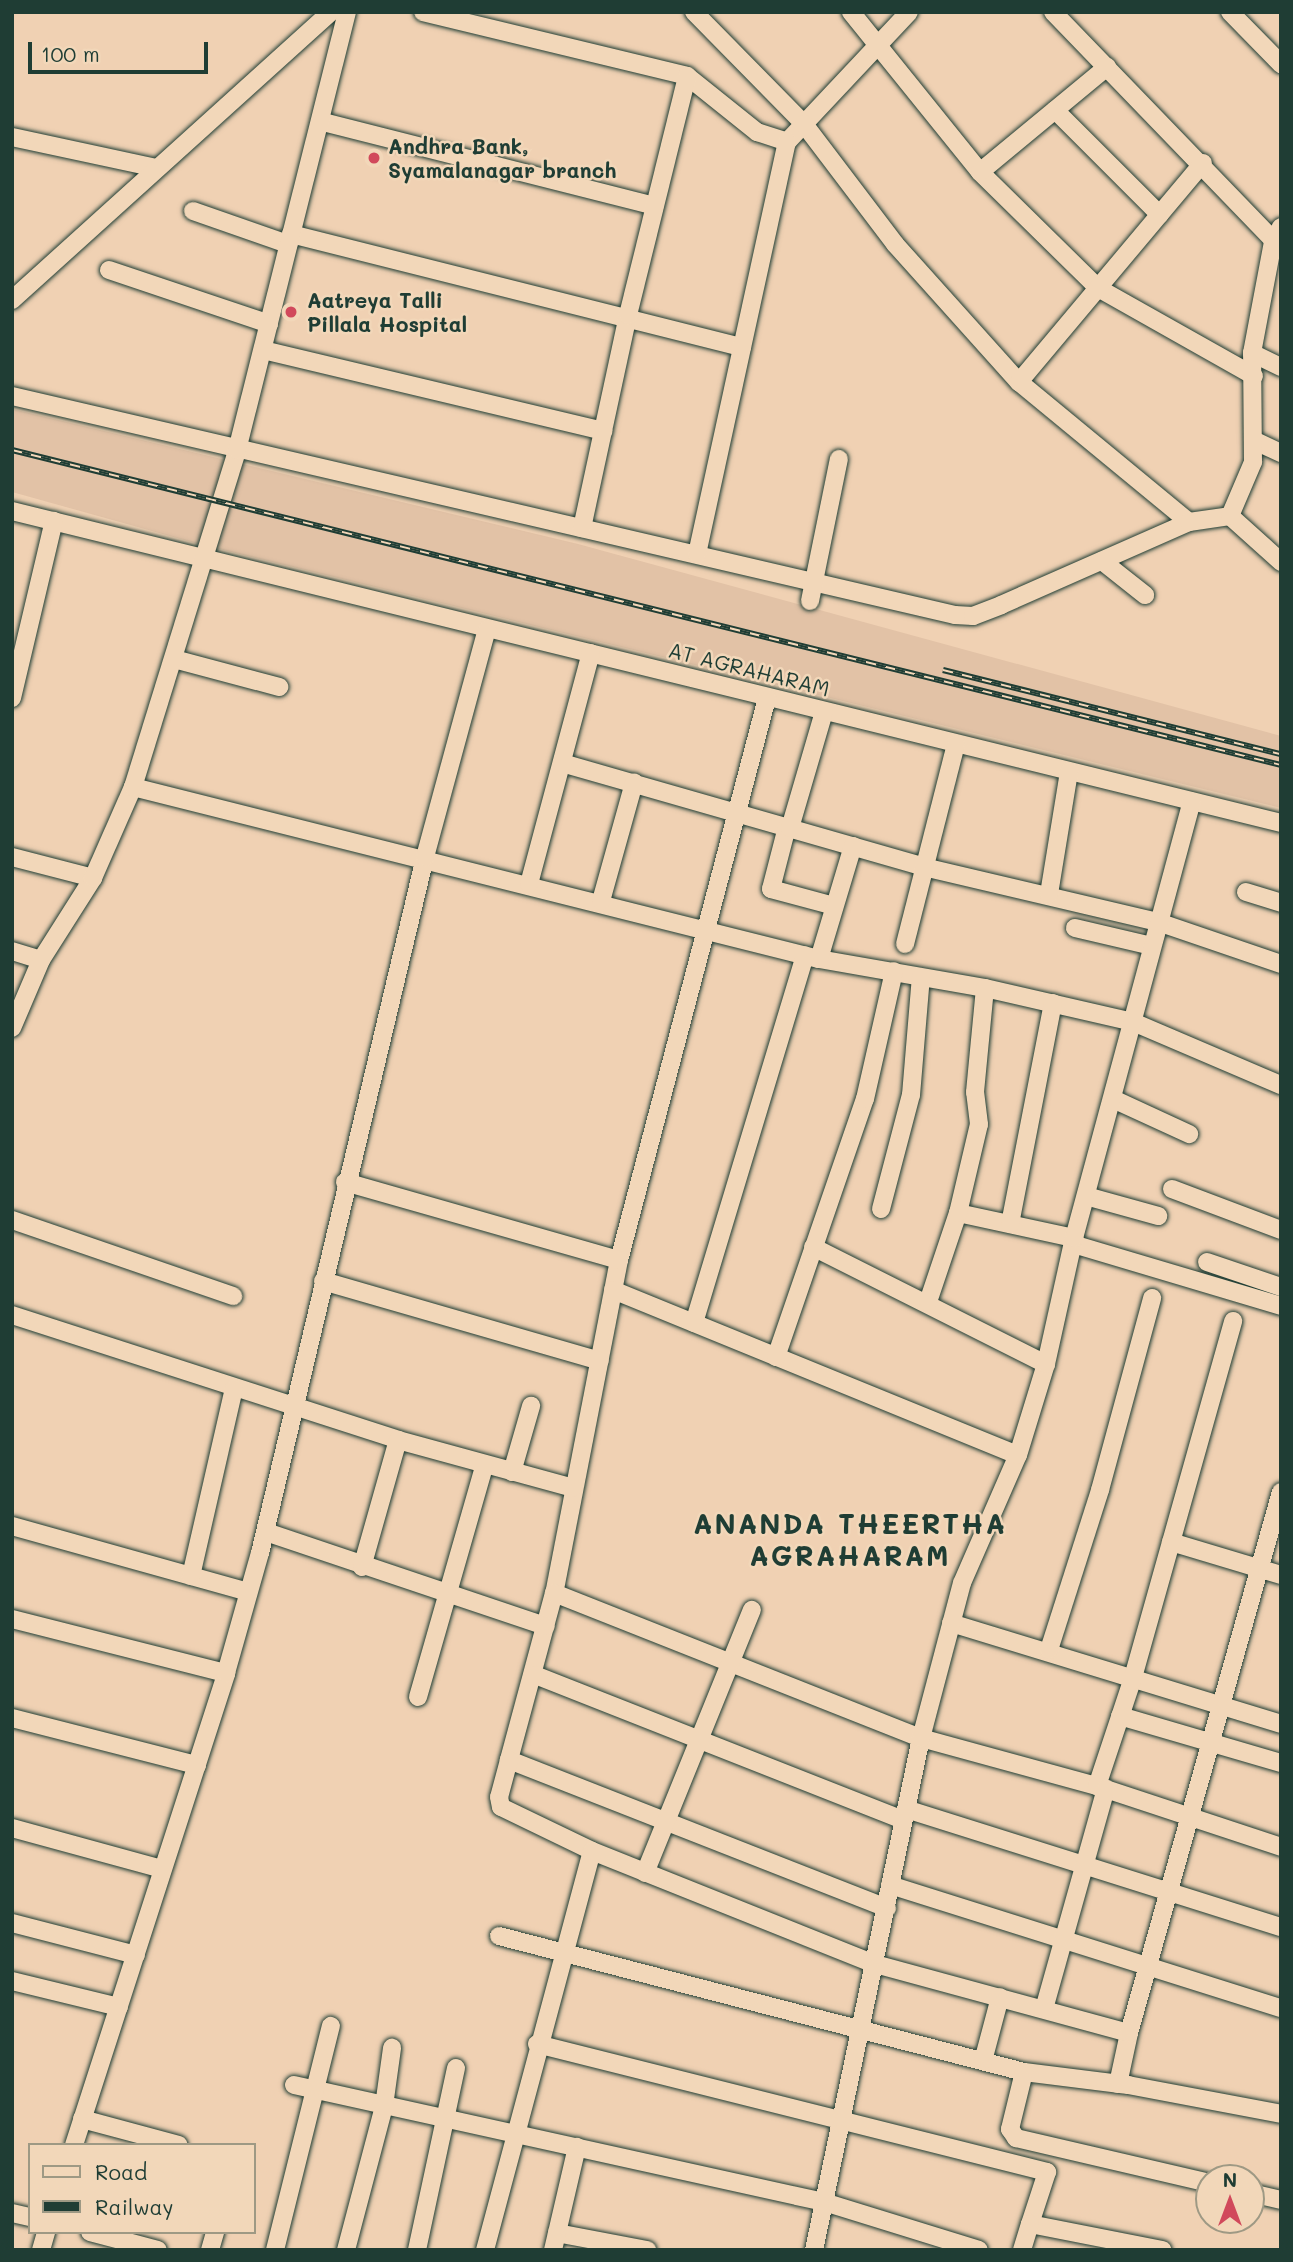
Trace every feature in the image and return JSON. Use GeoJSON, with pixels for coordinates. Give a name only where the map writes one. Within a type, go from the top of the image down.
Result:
{"type":"FeatureCollection","features":[{"type":"Feature","properties":{"kind":"street"},"geometry":{"type":"LineString","coordinates":[[12,300],[331,12]]}},
{"type":"Feature","properties":{"kind":"street"},"geometry":{"type":"LineString","coordinates":[[12,1028],[41,960],[93,878],[133,787],[207,557],[237,450],[290,239],[323,122],[347,12]]}},
{"type":"Feature","properties":{"kind":"street"},"geometry":{"type":"LineString","coordinates":[[424,12],[687,76],[757,132],[787,142]]}},
{"type":"Feature","properties":{"kind":"street"},"geometry":{"type":"LineString","coordinates":[[694,12],[804,124],[895,244],[1018,382],[1189,522]]}},
{"type":"Feature","properties":{"kind":"street"},"geometry":{"type":"LineString","coordinates":[[851,12],[980,172],[1098,288],[1254,376]]}},
{"type":"Feature","properties":{"kind":"street"},"geometry":{"type":"LineString","coordinates":[[697,554],[787,142],[876,44],[909,12]]}},
{"type":"Feature","properties":{"kind":"street"},"geometry":{"type":"LineString","coordinates":[[1052,12],[1278,239],[1252,353],[1254,462],[1230,516]]}},
{"type":"Feature","properties":{"kind":"street"},"geometry":{"type":"LineString","coordinates":[[1230,12],[1281,64]]}},
{"type":"Feature","properties":{"kind":"street"},"geometry":{"type":"LineString","coordinates":[[980,172],[1107,67]]}},
{"type":"Feature","properties":{"kind":"street"},"geometry":{"type":"LineString","coordinates":[[582,528],[628,315],[687,76]]}},
{"type":"Feature","properties":{"kind":"street"},"geometry":{"type":"LineString","coordinates":[[1055,110],[1160,215]]}},
{"type":"Feature","properties":{"kind":"street"},"geometry":{"type":"LineString","coordinates":[[323,122],[655,206]]}},
{"type":"Feature","properties":{"kind":"street"},"geometry":{"type":"LineString","coordinates":[[12,137],[156,168]]}},
{"type":"Feature","properties":{"kind":"street"},"geometry":{"type":"LineString","coordinates":[[1018,382],[1203,163]]}},
{"type":"Feature","properties":{"kind":"street"},"geometry":{"type":"LineString","coordinates":[[193,211],[290,239],[628,315],[742,346]]}},
{"type":"Feature","properties":{"kind":"street"},"geometry":{"type":"LineString","coordinates":[[110,270],[269,324]]}},
{"type":"Feature","properties":{"kind":"street"},"geometry":{"type":"LineString","coordinates":[[263,350],[604,431]]}},
{"type":"Feature","properties":{"kind":"street"},"geometry":{"type":"LineString","coordinates":[[1252,353],[1281,367]]}},
{"type":"Feature","properties":{"kind":"street"},"geometry":{"type":"LineString","coordinates":[[12,396],[237,450],[974,616],[1189,522],[1230,516]]}},
{"type":"Feature","properties":{"kind":"street"},"geometry":{"type":"LineString","coordinates":[[1253,440],[1281,453]]}},
{"type":"Feature","properties":{"kind":"street"},"geometry":{"type":"LineString","coordinates":[[810,601],[839,459]]}},
{"type":"Feature","properties":{"kind":"street","name":"AT AGRAHARAM"},"geometry":{"type":"LineString","coordinates":[[12,510],[1281,823]]}},
{"type":"Feature","properties":{"kind":"street"},"geometry":{"type":"LineString","coordinates":[[1230,516],[1281,562]]}},
{"type":"Feature","properties":{"kind":"street"},"geometry":{"type":"LineString","coordinates":[[12,698],[54,521]]}},
{"type":"Feature","properties":{"kind":"street"},"geometry":{"type":"LineString","coordinates":[[1102,561],[1145,595]]}},
{"type":"Feature","properties":{"kind":"street"},"geometry":{"type":"LineString","coordinates":[[75,2143],[226,1673],[266,1532],[298,1407],[345,1182],[425,857],[487,629]]}},
{"type":"Feature","properties":{"kind":"street"},"geometry":{"type":"LineString","coordinates":[[529,884],[591,653]]}},
{"type":"Feature","properties":{"kind":"street"},"geometry":{"type":"LineString","coordinates":[[174,659],[279,687]]}},
{"type":"Feature","properties":{"kind":"street"},"geometry":{"type":"LineString","coordinates":[[767,698],[708,931],[619,1260],[554,1592],[534,1675],[499,1797],[501,1807],[591,1854],[875,1964],[1129,2033]]}},
{"type":"Feature","properties":{"kind":"street"},"geometry":{"type":"LineString","coordinates":[[824,712],[771,889],[834,906]]}},
{"type":"Feature","properties":{"kind":"street"},"geometry":{"type":"LineString","coordinates":[[905,944],[928,868],[956,744]]}},
{"type":"Feature","properties":{"kind":"street"},"geometry":{"type":"LineString","coordinates":[[562,763],[738,816],[928,868],[1049,894],[1158,922],[1281,964]]}},
{"type":"Feature","properties":{"kind":"street"},"geometry":{"type":"LineString","coordinates":[[1049,894],[1069,772]]}},
{"type":"Feature","properties":{"kind":"street"},"geometry":{"type":"LineString","coordinates":[[601,901],[634,783]]}},
{"type":"Feature","properties":{"kind":"street"},"geometry":{"type":"LineString","coordinates":[[133,787],[601,901],[812,957],[985,988],[1133,1022],[1281,1085]]}},
{"type":"Feature","properties":{"kind":"street"},"geometry":{"type":"LineString","coordinates":[[814,2250],[921,1738],[951,1623],[977,1544],[1018,1455],[1046,1364],[1073,1241],[1192,802]]}},
{"type":"Feature","properties":{"kind":"street"},"geometry":{"type":"LineString","coordinates":[[694,1323],[812,957],[834,906],[853,846]]}},
{"type":"Feature","properties":{"kind":"street"},"geometry":{"type":"LineString","coordinates":[[12,857],[93,878]]}},
{"type":"Feature","properties":{"kind":"street"},"geometry":{"type":"LineString","coordinates":[[1246,892],[1281,903]]}},
{"type":"Feature","properties":{"kind":"street"},"geometry":{"type":"LineString","coordinates":[[1074,928],[1152,946]]}},
{"type":"Feature","properties":{"kind":"street"},"geometry":{"type":"LineString","coordinates":[[12,951],[41,960]]}},
{"type":"Feature","properties":{"kind":"street"},"geometry":{"type":"LineString","coordinates":[[776,1357],[865,1099],[894,971]]}},
{"type":"Feature","properties":{"kind":"street"},"geometry":{"type":"LineString","coordinates":[[881,1209],[911,1095],[921,977]]}},
{"type":"Feature","properties":{"kind":"street"},"geometry":{"type":"LineString","coordinates":[[928,1302],[958,1213],[979,1124],[975,1092],[985,988]]}},
{"type":"Feature","properties":{"kind":"street"},"geometry":{"type":"LineString","coordinates":[[1010,1224],[1054,1003]]}},
{"type":"Feature","properties":{"kind":"street"},"geometry":{"type":"LineString","coordinates":[[1113,1099],[1189,1134]]}},
{"type":"Feature","properties":{"kind":"street"},"geometry":{"type":"LineString","coordinates":[[345,1182],[619,1260]]}},
{"type":"Feature","properties":{"kind":"street"},"geometry":{"type":"LineString","coordinates":[[1172,1189],[1281,1230]]}},
{"type":"Feature","properties":{"kind":"street"},"geometry":{"type":"LineString","coordinates":[[1086,1196],[1158,1216]]}},
{"type":"Feature","properties":{"kind":"street"},"geometry":{"type":"LineString","coordinates":[[958,1213],[1073,1241],[1281,1306]]}},
{"type":"Feature","properties":{"kind":"street"},"geometry":{"type":"LineString","coordinates":[[12,1220],[233,1296]]}},
{"type":"Feature","properties":{"kind":"street"},"geometry":{"type":"LineString","coordinates":[[813,1247],[928,1302],[1046,1364]]}},
{"type":"Feature","properties":{"kind":"street"},"geometry":{"type":"LineString","coordinates":[[1207,1262],[1281,1287]]}},
{"type":"Feature","properties":{"kind":"street"},"geometry":{"type":"LineString","coordinates":[[323,1281],[600,1361]]}},
{"type":"Feature","properties":{"kind":"street"},"geometry":{"type":"LineString","coordinates":[[613,1290],[1018,1455]]}},
{"type":"Feature","properties":{"kind":"street"},"geometry":{"type":"LineString","coordinates":[[1049,1650],[1100,1490],[1152,1298]]}},
{"type":"Feature","properties":{"kind":"street"},"geometry":{"type":"LineString","coordinates":[[12,1315],[398,1440],[573,1488]]}},
{"type":"Feature","properties":{"kind":"street"},"geometry":{"type":"LineString","coordinates":[[1044,2008],[1084,1865],[1120,1716],[1233,1321]]}},
{"type":"Feature","properties":{"kind":"street"},"geometry":{"type":"LineString","coordinates":[[191,1576],[234,1389]]}},
{"type":"Feature","properties":{"kind":"street"},"geometry":{"type":"LineString","coordinates":[[512,1472],[531,1406]]}},
{"type":"Feature","properties":{"kind":"street"},"geometry":{"type":"LineString","coordinates":[[362,1567],[398,1440]]}},
{"type":"Feature","properties":{"kind":"street"},"geometry":{"type":"LineString","coordinates":[[418,1697],[485,1464]]}},
{"type":"Feature","properties":{"kind":"street"},"geometry":{"type":"LineString","coordinates":[[1118,2084],[1147,1962],[1214,1742],[1281,1493]]}},
{"type":"Feature","properties":{"kind":"street"},"geometry":{"type":"LineString","coordinates":[[12,1525],[248,1592]]}},
{"type":"Feature","properties":{"kind":"street"},"geometry":{"type":"LineString","coordinates":[[266,1532],[362,1567],[546,1626]]}},
{"type":"Feature","properties":{"kind":"street"},"geometry":{"type":"LineString","coordinates":[[1171,1542],[1281,1575]]}},
{"type":"Feature","properties":{"kind":"street"},"geometry":{"type":"LineString","coordinates":[[554,1592],[921,1738],[1101,1787],[1281,1847]]}},
{"type":"Feature","properties":{"kind":"street"},"geometry":{"type":"LineString","coordinates":[[645,1873],[733,1665],[752,1610]]}},
{"type":"Feature","properties":{"kind":"street"},"geometry":{"type":"LineString","coordinates":[[12,1619],[226,1673]]}},
{"type":"Feature","properties":{"kind":"street"},"geometry":{"type":"LineString","coordinates":[[951,1623],[1049,1650],[1132,1681],[1222,1709],[1281,1724]]}},
{"type":"Feature","properties":{"kind":"street"},"geometry":{"type":"LineString","coordinates":[[534,1675],[905,1814],[1084,1865],[1281,1927]]}},
{"type":"Feature","properties":{"kind":"street"},"geometry":{"type":"LineString","coordinates":[[1120,1716],[1281,1763]]}},
{"type":"Feature","properties":{"kind":"street"},"geometry":{"type":"LineString","coordinates":[[12,1718],[197,1765]]}},
{"type":"Feature","properties":{"kind":"street"},"geometry":{"type":"LineString","coordinates":[[509,1760],[887,1908]]}},
{"type":"Feature","properties":{"kind":"street"},"geometry":{"type":"LineString","coordinates":[[12,1828],[162,1869]]}},
{"type":"Feature","properties":{"kind":"street"},"geometry":{"type":"LineString","coordinates":[[485,2250],[537,2044],[591,1854]]}},
{"type":"Feature","properties":{"kind":"street"},"geometry":{"type":"LineString","coordinates":[[890,1885],[1147,1962],[1281,2008]]}},
{"type":"Feature","properties":{"kind":"street"},"geometry":{"type":"LineString","coordinates":[[12,1923],[136,1955]]}},
{"type":"Feature","properties":{"kind":"street"},"geometry":{"type":"LineString","coordinates":[[499,1936],[1024,2072],[1118,2084],[1281,2113]]}},
{"type":"Feature","properties":{"kind":"street"},"geometry":{"type":"LineString","coordinates":[[12,1981],[119,2007]]}},
{"type":"Feature","properties":{"kind":"street"},"geometry":{"type":"LineString","coordinates":[[983,2061],[1000,1997]]}},
{"type":"Feature","properties":{"kind":"street"},"geometry":{"type":"LineString","coordinates":[[275,2250],[318,2090],[331,2026]]}},
{"type":"Feature","properties":{"kind":"street"},"geometry":{"type":"LineString","coordinates":[[537,2044],[1047,2172]]}},
{"type":"Feature","properties":{"kind":"street"},"geometry":{"type":"LineString","coordinates":[[346,2250],[384,2106],[392,2048]]}},
{"type":"Feature","properties":{"kind":"street"},"geometry":{"type":"LineString","coordinates":[[418,2250],[456,2068]]}},
{"type":"Feature","properties":{"kind":"street"},"geometry":{"type":"LineString","coordinates":[[1024,2072],[1012,2134],[1054,2148],[1195,2180]]}},
{"type":"Feature","properties":{"kind":"street"},"geometry":{"type":"LineString","coordinates":[[294,2085],[824,2202],[979,2250]]}},
{"type":"Feature","properties":{"kind":"street"},"geometry":{"type":"LineString","coordinates":[[82,2119],[160,2142]]}},
{"type":"Feature","properties":{"kind":"street"},"geometry":{"type":"LineString","coordinates":[[577,2147],[555,2241],[636,2249]]}},
{"type":"Feature","properties":{"kind":"street"},"geometry":{"type":"LineString","coordinates":[[1022,2250],[1054,2148]]}},
{"type":"Feature","properties":{"kind":"street"},"geometry":{"type":"LineString","coordinates":[[1030,2224],[1162,2250]]}},
{"type":"Feature","properties":{"kind":"street"},"geometry":{"type":"LineString","coordinates":[[99,2234],[158,2250]]}},
{"type":"Feature","properties":{"kind":"shaded area"},"geometry":{"type":"Polygon","coordinates":[[[12,409],[578,544],[1281,736],[1281,808],[195,543],[12,492],[12,409]]]}},
{"type":"Feature","properties":{"kind":"railway"},"geometry":{"type":"LineString","coordinates":[[12,450],[1281,765]]}},
{"type":"Feature","properties":{"kind":"railway"},"geometry":{"type":"LineString","coordinates":[[943,670],[1281,754]]}},
{"type":"Feature","properties":{"kind":"place","name":"Andhra Bank, Syamalanagar branch"},"geometry":{"type":"Point","coordinates":[374,158]}},
{"type":"Feature","properties":{"kind":"place","name":"Aatreya Talli Pillala Hospital"},"geometry":{"type":"Point","coordinates":[291,312]}},
{"type":"Feature","properties":{"kind":"district","name":"ANANDA THEERTHA AGRAHARAM"},"geometry":{"type":"Point","coordinates":[850,1539]}}]}
